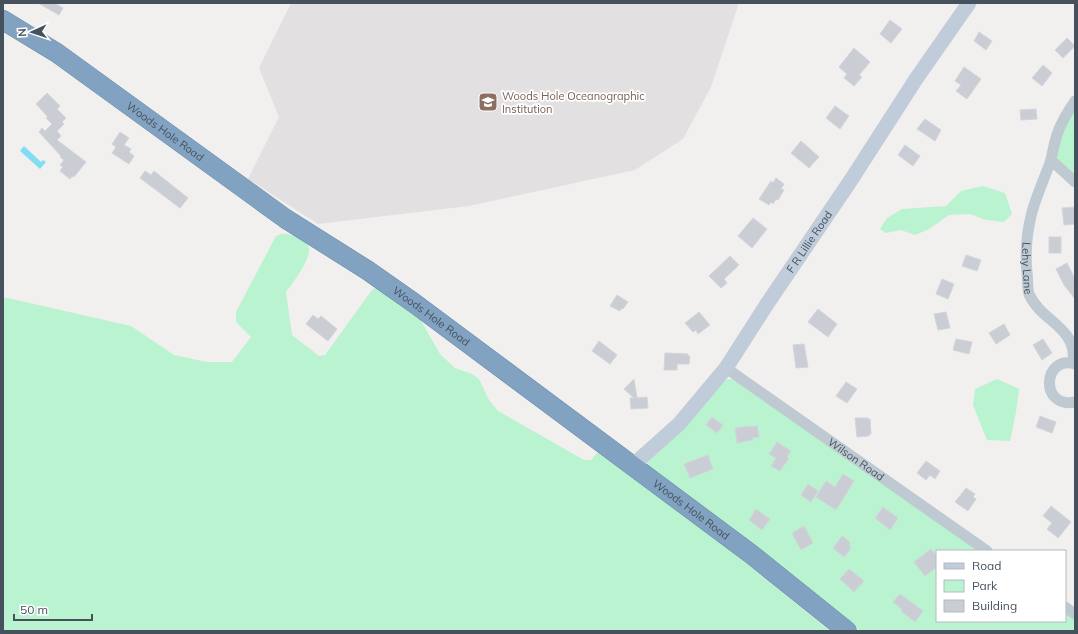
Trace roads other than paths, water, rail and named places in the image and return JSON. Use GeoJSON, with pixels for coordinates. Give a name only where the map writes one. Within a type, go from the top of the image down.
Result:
{"type":"FeatureCollection","features":[{"type":"Feature","properties":{"kind":"highway","name":"Woods Hole Road"},"geometry":{"type":"LineString","coordinates":[[3,20],[57,53],[286,219],[396,290],[751,554],[847,631]]}},
{"type":"Feature","properties":{"kind":"street","name":"F R Lillie Road"},"geometry":{"type":"LineString","coordinates":[[633,465],[679,424],[726,368],[766,304],[851,180],[916,79],[969,3]]}},
{"type":"Feature","properties":{"kind":"street","name":"Lehy Lane"},"geometry":{"type":"LineString","coordinates":[[1075,101],[1060,126],[1032,212],[1026,260],[1029,292],[1037,306],[1069,337],[1073,347],[1074,363],[1066,363],[1057,366],[1052,371],[1048,384],[1054,396],[1060,401],[1068,403],[1075,402]]}},
{"type":"Feature","properties":{"kind":"street"},"geometry":{"type":"LineString","coordinates":[[1050,160],[1075,182]]}},
{"type":"Feature","properties":{"kind":"street","name":"Wilson Road"},"geometry":{"type":"LineString","coordinates":[[726,368],[986,550]]}},
{"type":"Feature","properties":{"kind":"street"},"geometry":{"type":"LineString","coordinates":[[1066,607],[1075,614]]}},
{"type":"Feature","properties":{"kind":"water"},"geometry":{"type":"Polygon","coordinates":[[[24,146],[41,162],[43,160],[46,162],[40,169],[20,151],[24,146]]]}},
{"type":"Feature","properties":{"kind":"place","name":"Woods Hole Oceanographic Institution"},"geometry":{"type":"Point","coordinates":[488,102]}}]}
